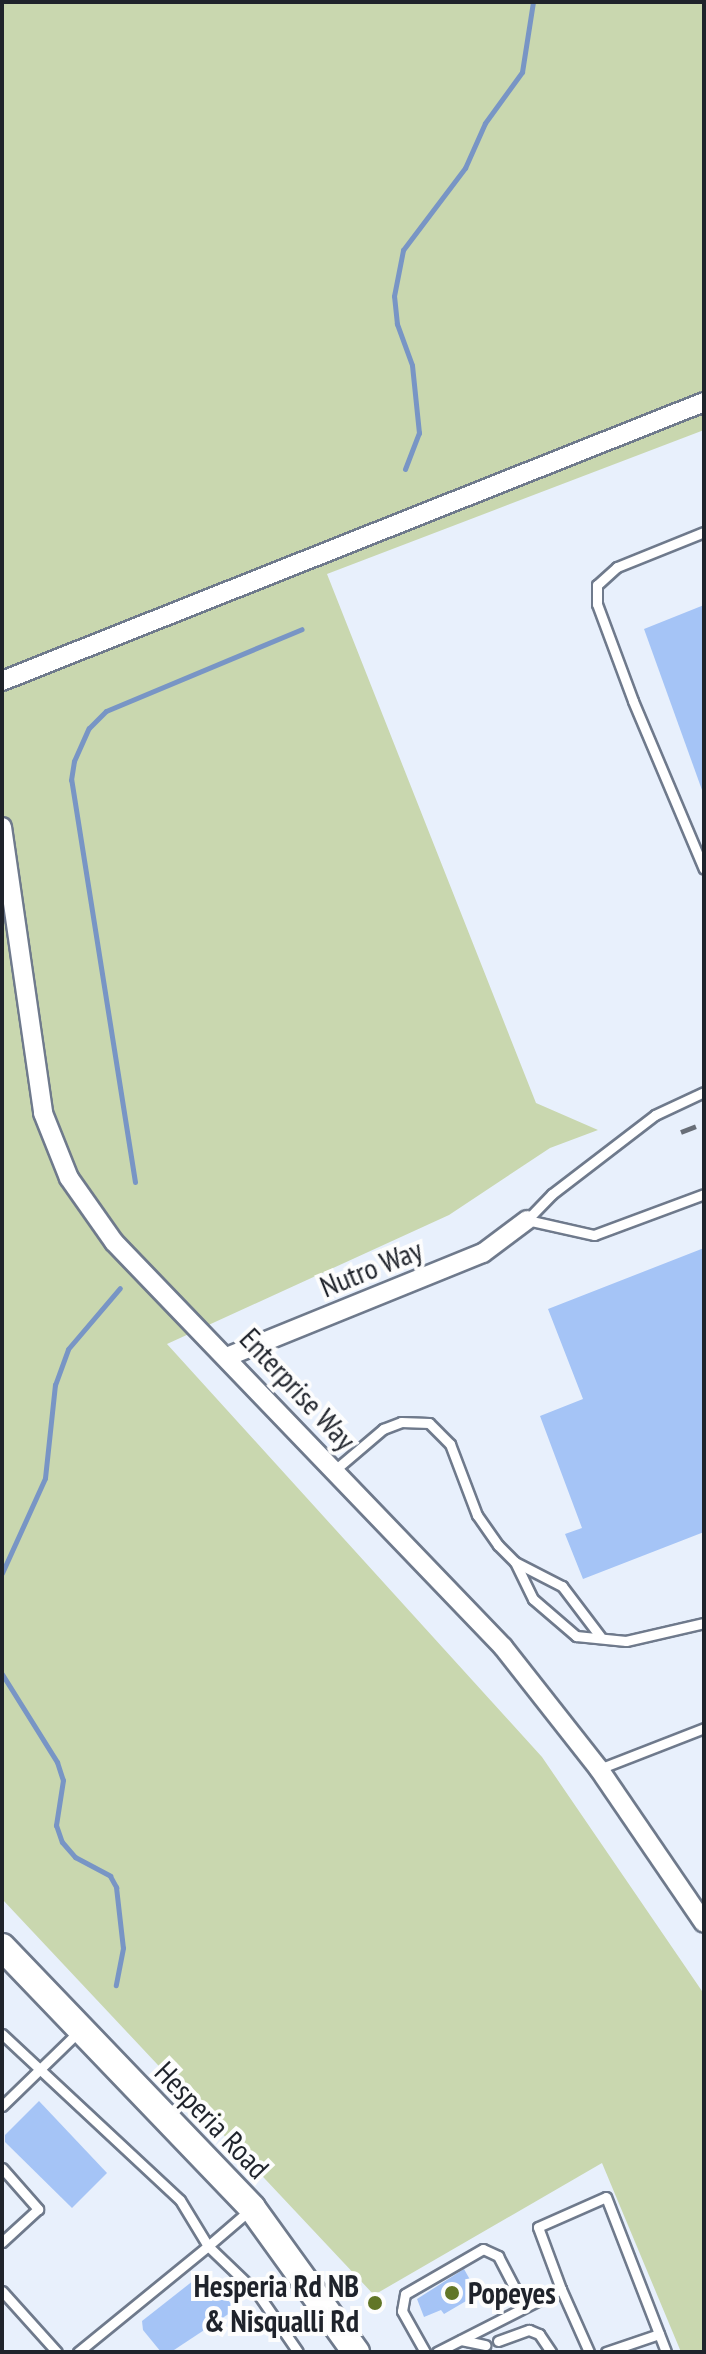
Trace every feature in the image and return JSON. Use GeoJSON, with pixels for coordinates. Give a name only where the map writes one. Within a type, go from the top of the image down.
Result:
{"type":"FeatureCollection","features":[{"type":"Feature","properties":{"kind":"main road","name":"Hesperia Road"},"geometry":{"type":"LineString","coordinates":[[2,1947],[252,2208],[356,2352]]}},
{"type":"Feature","properties":{"kind":"street"},"geometry":{"type":"LineString","coordinates":[[2,681],[704,402]]}},
{"type":"Feature","properties":{"kind":"street","name":"Enterprise Way"},"geometry":{"type":"LineString","coordinates":[[2,827],[43,1113],[53,1147],[114,1242],[229,1356],[503,1647],[599,1769],[704,1923]]}},
{"type":"Feature","properties":{"kind":"street","name":"Nutro Way"},"geometry":{"type":"LineString","coordinates":[[229,1356],[483,1253],[527,1220]]}},
{"type":"Feature","properties":{"kind":"lane"},"geometry":{"type":"LineString","coordinates":[[704,532],[617,567],[597,585],[597,604],[633,701],[704,869]]}},
{"type":"Feature","properties":{"kind":"lane"},"geometry":{"type":"LineString","coordinates":[[527,1220],[562,1185],[655,1115],[704,1092]]}},
{"type":"Feature","properties":{"kind":"lane"},"geometry":{"type":"LineString","coordinates":[[527,1220],[594,1235],[704,1194]]}},
{"type":"Feature","properties":{"kind":"lane"},"geometry":{"type":"LineString","coordinates":[[336,1469],[383,1429],[401,1422],[429,1423],[450,1444],[486,1529],[515,1562],[533,1599],[564,1628],[576,1636],[626,1641],[704,1623]]}},
{"type":"Feature","properties":{"kind":"lane"},"geometry":{"type":"LineString","coordinates":[[515,1562],[562,1586],[600,1636]]}},
{"type":"Feature","properties":{"kind":"lane"},"geometry":{"type":"LineString","coordinates":[[599,1769],[704,1728]]}},
{"type":"Feature","properties":{"kind":"lane"},"geometry":{"type":"LineString","coordinates":[[2,2106],[81,2029]]}},
{"type":"Feature","properties":{"kind":"lane"},"geometry":{"type":"LineString","coordinates":[[2,2034],[180,2200],[208,2246],[258,2294],[298,2352]]}},
{"type":"Feature","properties":{"kind":"lane"},"geometry":{"type":"LineString","coordinates":[[2,2168],[38,2209],[2,2242]]}},
{"type":"Feature","properties":{"kind":"lane"},"geometry":{"type":"LineString","coordinates":[[589,2352],[538,2227],[606,2197],[666,2352]]}},
{"type":"Feature","properties":{"kind":"lane"},"geometry":{"type":"LineString","coordinates":[[78,2352],[252,2208]]}},
{"type":"Feature","properties":{"kind":"lane"},"geometry":{"type":"LineString","coordinates":[[425,2352],[402,2311],[405,2294],[483,2249],[498,2256],[524,2306]]}},
{"type":"Feature","properties":{"kind":"lane"},"geometry":{"type":"LineString","coordinates":[[437,2352],[561,2289]]}},
{"type":"Feature","properties":{"kind":"lane"},"geometry":{"type":"LineString","coordinates":[[2,2291],[57,2352]]}},
{"type":"Feature","properties":{"kind":"lane"},"geometry":{"type":"LineString","coordinates":[[498,2341],[529,2330],[539,2334],[551,2352]]}},
{"type":"Feature","properties":{"kind":"lane"},"geometry":{"type":"LineString","coordinates":[[606,2352],[659,2334]]}},
{"type":"Feature","properties":{"kind":"lane"},"geometry":{"type":"LineString","coordinates":[[461,2340],[485,2345]]}},
{"type":"Feature","properties":{"kind":"green space"},"geometry":{"type":"Polygon","coordinates":[[[2,2],[704,2],[704,430],[327,574],[536,1103],[598,1130],[550,1148],[449,1215],[167,1344],[542,1757],[704,1994],[704,2352],[681,2352],[602,2163],[374,2295],[2,1899],[2,2]]]}},
{"type":"Feature","properties":{"kind":"building"},"geometry":{"type":"Polygon","coordinates":[[[704,605],[704,789],[702,790],[644,629],[704,605]]]}},
{"type":"Feature","properties":{"kind":"building"},"geometry":{"type":"Polygon","coordinates":[[[704,1248],[704,1532],[583,1579],[565,1534],[582,1528],[540,1416],[583,1399],[548,1309],[704,1248]]]}},
{"type":"Feature","properties":{"kind":"building"},"geometry":{"type":"Polygon","coordinates":[[[39,2101],[107,2173],[72,2208],[5,2142],[5,2135],[39,2101]]]}},
{"type":"Feature","properties":{"kind":"building","name":"Popeyes"},"geometry":{"type":"Polygon","coordinates":[[[464,2269],[478,2294],[444,2314],[441,2310],[424,2317],[417,2299],[464,2269]]]}},
{"type":"Feature","properties":{"kind":"building"},"geometry":{"type":"Polygon","coordinates":[[[203,2273],[236,2309],[171,2352],[161,2352],[143,2330],[142,2321],[203,2273]]]}},
{"type":"Feature","properties":{"kind":"waterway"},"geometry":{"type":"LineString","coordinates":[[405,469],[419,433],[412,365],[397,324],[394,296],[403,250],[465,168],[485,123],[522,72],[533,2]]}},
{"type":"Feature","properties":{"kind":"waterway"},"geometry":{"type":"LineString","coordinates":[[135,1182],[71,780],[74,761],[89,728],[106,711],[302,629]]}},
{"type":"Feature","properties":{"kind":"waterway"},"geometry":{"type":"LineString","coordinates":[[2,1573],[45,1478],[55,1385],[68,1349],[120,1288]]}},
{"type":"Feature","properties":{"kind":"waterway"},"geometry":{"type":"LineString","coordinates":[[2,1674],[57,1762],[63,1780],[56,1825],[62,1842],[75,1857],[110,1876],[116,1887],[123,1948],[116,1985]]}},
{"type":"Feature","properties":{"kind":"railway"},"geometry":{"type":"LineString","coordinates":[[681,1132],[704,1123]]}},
{"type":"Feature","properties":{"kind":"place","name":"Popeyes"},"geometry":{"type":"Point","coordinates":[452,2293]}},
{"type":"Feature","properties":{"kind":"place","name":"Hesperia Rd NB & Nisqualli Rd"},"geometry":{"type":"Point","coordinates":[375,2303]}}]}
